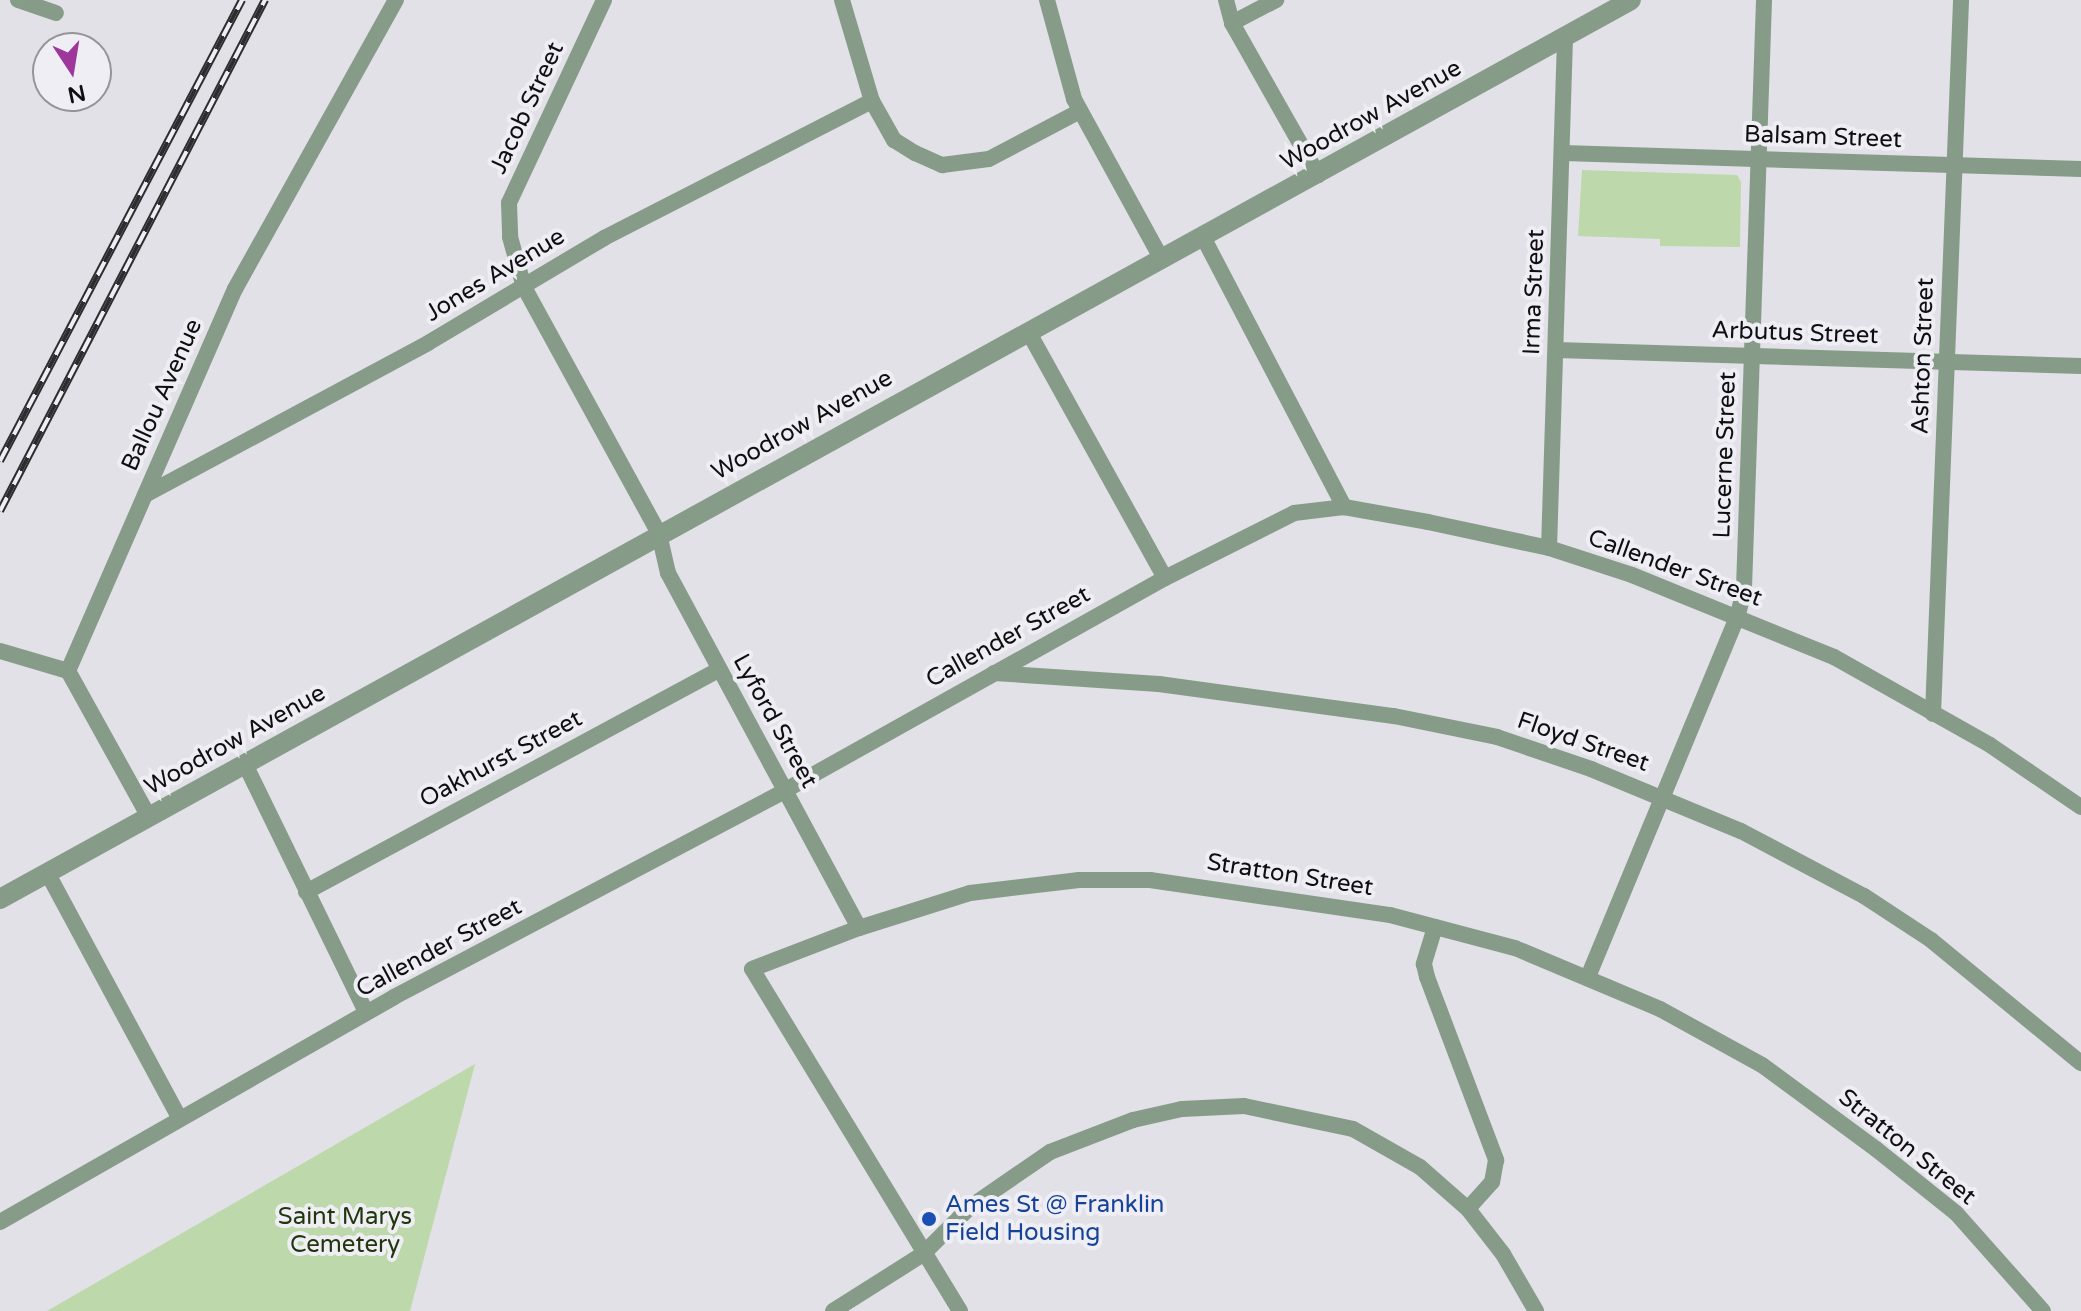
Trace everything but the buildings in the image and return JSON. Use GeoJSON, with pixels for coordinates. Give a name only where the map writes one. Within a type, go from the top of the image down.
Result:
{"type":"FeatureCollection","features":[{"type":"Feature","properties":{"kind":"street"},"geometry":{"type":"LineString","coordinates":[[18,0],[56,13]]}},
{"type":"Feature","properties":{"kind":"street","name":"Ballou Avenue"},"geometry":{"type":"LineString","coordinates":[[68,671],[235,289],[396,0]]}},
{"type":"Feature","properties":{"kind":"street","name":"Jacob Street"},"geometry":{"type":"LineString","coordinates":[[604,0],[509,203],[510,237],[524,287],[659,534]]}},
{"type":"Feature","properties":{"kind":"street"},"geometry":{"type":"LineString","coordinates":[[842,0],[872,101],[894,140],[942,165],[989,159],[1080,111]]}},
{"type":"Feature","properties":{"kind":"street"},"geometry":{"type":"LineString","coordinates":[[1047,0],[1080,111],[1161,258]]}},
{"type":"Feature","properties":{"kind":"street"},"geometry":{"type":"LineString","coordinates":[[1226,0],[1232,23],[1318,175]]}},
{"type":"Feature","properties":{"kind":"street"},"geometry":{"type":"LineString","coordinates":[[1232,23],[1276,0]]}},
{"type":"Feature","properties":{"kind":"street","name":"Woodrow Avenue"},"geometry":{"type":"LineString","coordinates":[[0,899],[1631,0]]}},
{"type":"Feature","properties":{"kind":"street","name":"Lucerne Street"},"geometry":{"type":"LineString","coordinates":[[1588,977],[1738,615],[1744,588],[1764,0]]}},
{"type":"Feature","properties":{"kind":"street","name":"Ashton Street"},"geometry":{"type":"LineString","coordinates":[[1933,714],[1961,0]]}},
{"type":"Feature","properties":{"kind":"street","name":"Irma Street"},"geometry":{"type":"LineString","coordinates":[[1549,548],[1565,38]]}},
{"type":"Feature","properties":{"kind":"street","name":"Jones Avenue"},"geometry":{"type":"LineString","coordinates":[[145,495],[213,462],[762,154],[872,101]]}},
{"type":"Feature","properties":{"kind":"street","name":"Balsam Street"},"geometry":{"type":"LineString","coordinates":[[1563,153],[2081,169]]}},
{"type":"Feature","properties":{"kind":"street"},"geometry":{"type":"LineString","coordinates":[[1203,237],[1344,507]]}},
{"type":"Feature","properties":{"kind":"street"},"geometry":{"type":"LineString","coordinates":[[1028,331],[1165,578]]}},
{"type":"Feature","properties":{"kind":"street","name":"Arbutus Street"},"geometry":{"type":"LineString","coordinates":[[1556,350],[2081,366]]}},
{"type":"Feature","properties":{"kind":"street","name":"Callender Street"},"geometry":{"type":"LineString","coordinates":[[0,1222],[366,1012],[784,791],[1165,578],[1294,513],[1344,507],[1549,548],[1738,615],[1834,657],[1933,714],[2081,807]]}},
{"type":"Feature","properties":{"kind":"street","name":"Lyford Street"},"geometry":{"type":"LineString","coordinates":[[659,534],[668,573],[859,928]]}},
{"type":"Feature","properties":{"kind":"street"},"geometry":{"type":"LineString","coordinates":[[0,651],[68,671],[149,817]]}},
{"type":"Feature","properties":{"kind":"street","name":"Oakhurst Street"},"geometry":{"type":"LineString","coordinates":[[306,892],[718,670]]}},
{"type":"Feature","properties":{"kind":"street","name":"Floyd Street"},"geometry":{"type":"LineString","coordinates":[[992,673],[1159,684],[1394,716],[1497,737],[1663,796],[1864,896],[1931,940],[2081,1063]]}},
{"type":"Feature","properties":{"kind":"street"},"geometry":{"type":"LineString","coordinates":[[245,764],[366,1012]]}},
{"type":"Feature","properties":{"kind":"street"},"geometry":{"type":"LineString","coordinates":[[48,874],[180,1119]]}},
{"type":"Feature","properties":{"kind":"street","name":"Stratton Street"},"geometry":{"type":"LineString","coordinates":[[923,1254],[752,969],[859,928],[970,893],[1079,880],[1150,880],[1234,890],[1435,927],[1515,948],[1588,977],[1762,1065],[1956,1213],[2043,1311]]}},
{"type":"Feature","properties":{"kind":"street"},"geometry":{"type":"LineString","coordinates":[[1435,927],[1424,964],[1427,977],[1496,1160],[1492,1182],[1468,1209]]}},
{"type":"Feature","properties":{"kind":"street"},"geometry":{"type":"LineString","coordinates":[[833,1311],[923,1254],[970,1207],[1023,1166],[1091,1132],[1182,1109],[1244,1106],[1353,1129],[1420,1167],[1468,1209],[1503,1254],[1536,1311]]}},
{"type":"Feature","properties":{"kind":"street"},"geometry":{"type":"LineString","coordinates":[[923,1254],[960,1311]]}},
{"type":"Feature","properties":{"kind":"green space"},"geometry":{"type":"Polygon","coordinates":[[[1582,170],[1737,175],[1741,182],[1740,247],[1660,246],[1660,239],[1578,236],[1582,170]]]}},
{"type":"Feature","properties":{"kind":"green space","name":"Saint Marys Cemetery"},"geometry":{"type":"Polygon","coordinates":[[[475,1064],[410,1311],[47,1311],[475,1064]]]}},
{"type":"Feature","properties":{"kind":"railway"},"geometry":{"type":"LineString","coordinates":[[0,461],[242,0]]}},
{"type":"Feature","properties":{"kind":"railway"},"geometry":{"type":"LineString","coordinates":[[0,511],[265,0]]}},
{"type":"Feature","properties":{"kind":"place","name":"Ames St @ Franklin Field Housing"},"geometry":{"type":"Point","coordinates":[929,1219]}}]}
